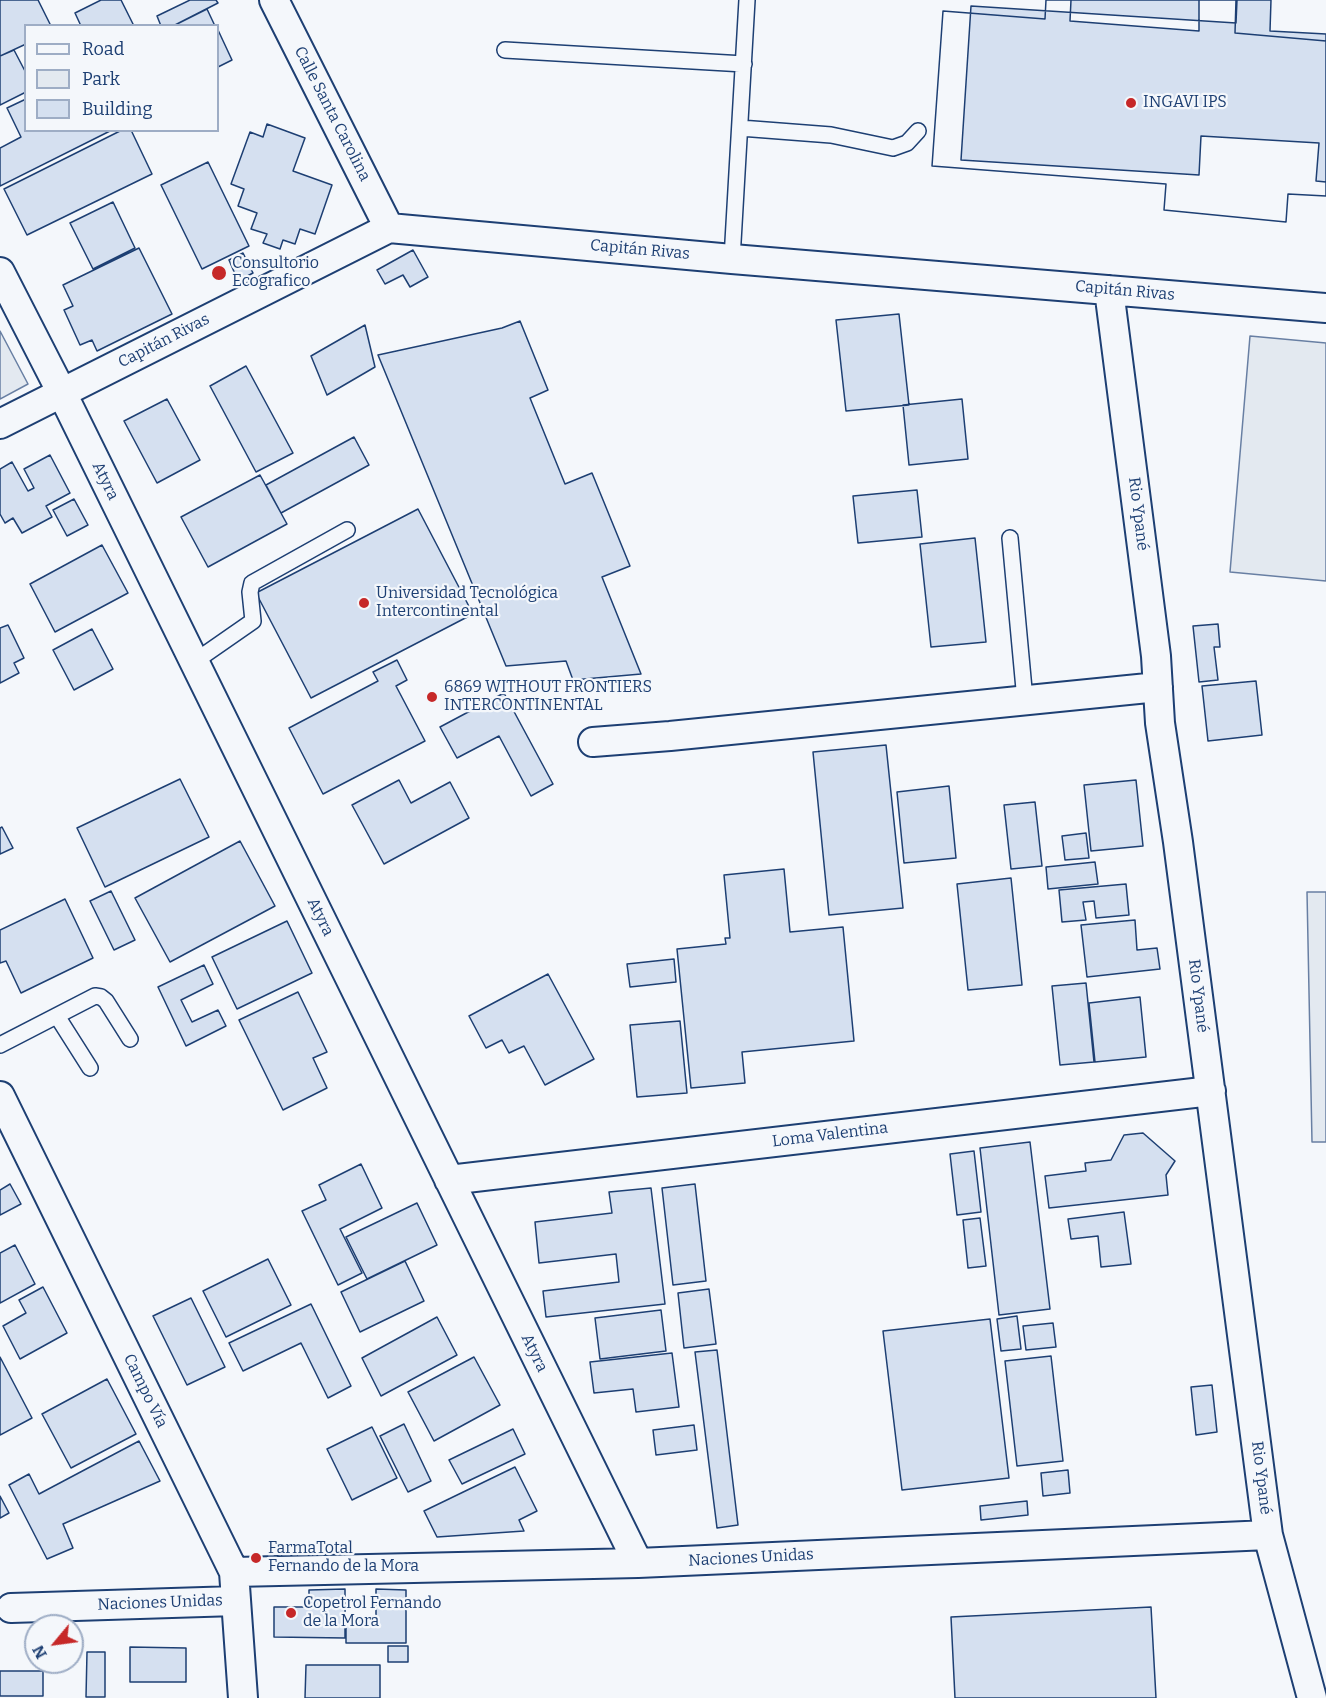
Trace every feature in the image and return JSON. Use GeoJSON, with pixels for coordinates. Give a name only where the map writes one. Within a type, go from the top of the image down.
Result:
{"type":"FeatureCollection","features":[{"type":"Feature","properties":{"kind":"street","name":"Calle Santa Carolina"},"geometry":{"type":"LineString","coordinates":[[274,0],[389,228]]}},
{"type":"Feature","properties":{"kind":"street","name":"Capitán Rivas"},"geometry":{"type":"LineString","coordinates":[[0,423],[389,228],[1326,308]]}},
{"type":"Feature","properties":{"kind":"street","name":"Atyra"},"geometry":{"type":"LineString","coordinates":[[0,272],[62,393],[638,1563]]}},
{"type":"Feature","properties":{"kind":"street","name":"Rio Ypané"},"geometry":{"type":"LineString","coordinates":[[1109,290],[1156,656],[1160,723],[1174,813],[1268,1536],[1312,1698]]}},
{"type":"Feature","properties":{"kind":"street"},"geometry":{"type":"LineString","coordinates":[[593,742],[1158,687]]}},
{"type":"Feature","properties":{"kind":"street","name":"Loma Valentina"},"geometry":{"type":"LineString","coordinates":[[449,1180],[1210,1091]]}},
{"type":"Feature","properties":{"kind":"street","name":"Campo Vía"},"geometry":{"type":"LineString","coordinates":[[0,1096],[234,1572],[243,1698]]}},
{"type":"Feature","properties":{"kind":"street","name":"Naciones Unidas"},"geometry":{"type":"LineString","coordinates":[[234,1572],[638,1563],[1268,1536]]}},
{"type":"Feature","properties":{"kind":"street","name":"Naciones Unidas"},"geometry":{"type":"LineString","coordinates":[[11,1608],[236,1600]]}},
{"type":"Feature","properties":{"kind":"lane"},"geometry":{"type":"LineString","coordinates":[[732,259],[747,0]]}},
{"type":"Feature","properties":{"kind":"lane"},"geometry":{"type":"LineString","coordinates":[[505,50],[744,64]]}},
{"type":"Feature","properties":{"kind":"lane"},"geometry":{"type":"LineString","coordinates":[[740,129],[831,135],[894,148],[907,143],[918,131]]}},
{"type":"Feature","properties":{"kind":"lane"},"geometry":{"type":"LineString","coordinates":[[194,662],[253,621],[250,591],[252,583],[347,530]]}},
{"type":"Feature","properties":{"kind":"lane"},"geometry":{"type":"LineString","coordinates":[[1010,538],[1025,700]]}},
{"type":"Feature","properties":{"kind":"lane"},"geometry":{"type":"LineString","coordinates":[[0,1045],[95,996],[106,1001],[130,1038]]}},
{"type":"Feature","properties":{"kind":"lane"},"geometry":{"type":"LineString","coordinates":[[57,1016],[90,1068]]}},
{"type":"Feature","properties":{"kind":"green space"},"geometry":{"type":"Polygon","coordinates":[[[0,331],[28,384],[0,399],[0,331]]]}},
{"type":"Feature","properties":{"kind":"green space"},"geometry":{"type":"Polygon","coordinates":[[[1250,336],[1326,343],[1326,581],[1230,572],[1250,336]]]}},
{"type":"Feature","properties":{"kind":"green space"},"geometry":{"type":"Polygon","coordinates":[[[1307,892],[1326,892],[1326,1142],[1312,1142],[1307,892]]]}},
{"type":"Feature","properties":{"kind":"building"},"geometry":{"type":"Polygon","coordinates":[[[0,0],[38,0],[50,24],[24,24],[24,45],[0,56],[0,0]]]}},
{"type":"Feature","properties":{"kind":"building"},"geometry":{"type":"Polygon","coordinates":[[[101,0],[121,0],[133,24],[80,24],[75,13],[101,0]]]}},
{"type":"Feature","properties":{"kind":"building"},"geometry":{"type":"Polygon","coordinates":[[[190,0],[216,0],[218,3],[177,24],[160,24],[157,16],[190,0]]]}},
{"type":"Feature","properties":{"kind":"building","name":"INGAVI IPS"},"geometry":{"type":"Polygon","coordinates":[[[1046,0],[1071,0],[1070,21],[1199,31],[1199,0],[1236,0],[1235,33],[1326,41],[1326,196],[1288,194],[1286,222],[1164,210],[1166,184],[932,166],[943,11],[1045,19],[1046,0]]]}},
{"type":"Feature","properties":{"kind":"building","name":"INGAVI IPS"},"geometry":{"type":"Polygon","coordinates":[[[1046,0],[1236,0],[1235,33],[1326,41],[1326,196],[1288,194],[1286,222],[1164,210],[1166,184],[932,166],[943,11],[1045,19],[1046,0]]]}},
{"type":"Feature","properties":{"kind":"building","name":"INGAVI IPS"},"geometry":{"type":"Polygon","coordinates":[[[1237,0],[1271,0],[1270,31],[1326,34],[1326,182],[1316,181],[1319,143],[1201,136],[1199,175],[961,160],[971,6],[1236,23],[1237,0]]]}},
{"type":"Feature","properties":{"kind":"building"},"geometry":{"type":"Polygon","coordinates":[[[207,9],[214,24],[177,24],[207,9]]]}},
{"type":"Feature","properties":{"kind":"building"},"geometry":{"type":"Polygon","coordinates":[[[219,32],[232,60],[219,66],[219,32]]]}},
{"type":"Feature","properties":{"kind":"building"},"geometry":{"type":"Polygon","coordinates":[[[14,50],[24,69],[24,93],[0,105],[0,56],[14,50]]]}},
{"type":"Feature","properties":{"kind":"building"},"geometry":{"type":"Polygon","coordinates":[[[24,100],[24,132],[108,132],[0,186],[0,148],[21,137],[7,108],[24,100]]]}},
{"type":"Feature","properties":{"kind":"building"},"geometry":{"type":"Polygon","coordinates":[[[267,124],[305,138],[293,171],[332,185],[315,234],[300,229],[295,244],[283,240],[280,249],[263,243],[267,234],[251,229],[257,213],[238,206],[244,189],[231,184],[250,132],[263,137],[267,124]]]}},
{"type":"Feature","properties":{"kind":"building"},"geometry":{"type":"Polygon","coordinates":[[[118,132],[132,132],[152,174],[27,235],[4,189],[118,132]]]}},
{"type":"Feature","properties":{"kind":"building"},"geometry":{"type":"Polygon","coordinates":[[[208,162],[249,246],[202,269],[161,185],[208,162]]]}},
{"type":"Feature","properties":{"kind":"building"},"geometry":{"type":"Polygon","coordinates":[[[113,202],[135,248],[93,269],[70,223],[113,202]]]}},
{"type":"Feature","properties":{"kind":"building"},"geometry":{"type":"Polygon","coordinates":[[[139,248],[172,314],[97,351],[92,340],[80,345],[64,310],[73,306],[63,285],[139,248]]]}},
{"type":"Feature","properties":{"kind":"building"},"geometry":{"type":"Polygon","coordinates":[[[413,250],[428,277],[410,287],[403,275],[385,284],[377,270],[413,250]]]}},
{"type":"Feature","properties":{"kind":"building"},"geometry":{"type":"Polygon","coordinates":[[[243,253],[253,273],[238,281],[229,260],[243,253]]]}},
{"type":"Feature","properties":{"kind":"building"},"geometry":{"type":"Polygon","coordinates":[[[899,314],[909,405],[846,411],[836,320],[899,314]]]}},
{"type":"Feature","properties":{"kind":"building"},"geometry":{"type":"Polygon","coordinates":[[[520,321],[548,390],[530,398],[565,484],[592,473],[630,566],[602,577],[641,674],[573,680],[566,661],[506,666],[378,355],[502,328],[520,321]]]}},
{"type":"Feature","properties":{"kind":"building"},"geometry":{"type":"Polygon","coordinates":[[[365,325],[375,367],[327,395],[311,356],[365,325]]]}},
{"type":"Feature","properties":{"kind":"building"},"geometry":{"type":"Polygon","coordinates":[[[246,366],[293,453],[256,472],[210,386],[246,366]]]}},
{"type":"Feature","properties":{"kind":"building"},"geometry":{"type":"Polygon","coordinates":[[[167,399],[200,460],[157,483],[124,421],[167,399]]]}},
{"type":"Feature","properties":{"kind":"building"},"geometry":{"type":"Polygon","coordinates":[[[962,399],[968,459],[909,465],[903,405],[962,399]]]}},
{"type":"Feature","properties":{"kind":"building"},"geometry":{"type":"Polygon","coordinates":[[[354,437],[369,465],[281,513],[266,485],[354,437]]]}},
{"type":"Feature","properties":{"kind":"building"},"geometry":{"type":"Polygon","coordinates":[[[50,455],[70,493],[46,506],[52,517],[22,533],[13,518],[5,523],[0,514],[0,469],[12,462],[28,491],[34,488],[24,469],[50,455]]]}},
{"type":"Feature","properties":{"kind":"building"},"geometry":{"type":"Polygon","coordinates":[[[260,475],[287,524],[208,567],[181,517],[260,475]]]}},
{"type":"Feature","properties":{"kind":"building"},"geometry":{"type":"Polygon","coordinates":[[[917,490],[922,537],[858,543],[853,496],[917,490]]]}},
{"type":"Feature","properties":{"kind":"building"},"geometry":{"type":"Polygon","coordinates":[[[74,499],[88,525],[67,536],[53,510],[74,499]]]}},
{"type":"Feature","properties":{"kind":"building","name":"Universidad Tecnológica Intercontinental"},"geometry":{"type":"Polygon","coordinates":[[[418,509],[473,614],[311,698],[256,593],[418,509]]]}},
{"type":"Feature","properties":{"kind":"building"},"geometry":{"type":"Polygon","coordinates":[[[975,538],[986,642],[931,647],[920,544],[975,538]]]}},
{"type":"Feature","properties":{"kind":"building"},"geometry":{"type":"Polygon","coordinates":[[[102,545],[128,593],[55,632],[30,584],[102,545]]]}},
{"type":"Feature","properties":{"kind":"building"},"geometry":{"type":"Polygon","coordinates":[[[1218,624],[1220,647],[1214,647],[1218,680],[1199,682],[1193,626],[1218,624]]]}},
{"type":"Feature","properties":{"kind":"building"},"geometry":{"type":"Polygon","coordinates":[[[8,625],[24,658],[14,663],[19,673],[0,683],[0,628],[8,625]]]}},
{"type":"Feature","properties":{"kind":"building"},"geometry":{"type":"Polygon","coordinates":[[[92,629],[113,669],[74,690],[53,650],[92,629]]]}},
{"type":"Feature","properties":{"kind":"building"},"geometry":{"type":"Polygon","coordinates":[[[397,660],[407,680],[396,686],[425,741],[323,794],[289,728],[378,681],[373,672],[397,660]]]}},
{"type":"Feature","properties":{"kind":"building"},"geometry":{"type":"Polygon","coordinates":[[[1256,681],[1262,735],[1208,741],[1202,686],[1256,681]]]}},
{"type":"Feature","properties":{"kind":"building"},"geometry":{"type":"Polygon","coordinates":[[[504,693],[553,784],[531,796],[499,736],[457,758],[440,727],[504,693]]]}},
{"type":"Feature","properties":{"kind":"building"},"geometry":{"type":"Polygon","coordinates":[[[886,745],[903,908],[829,915],[813,752],[886,745]]]}},
{"type":"Feature","properties":{"kind":"building"},"geometry":{"type":"Polygon","coordinates":[[[180,779],[209,837],[105,887],[77,828],[180,779]]]}},
{"type":"Feature","properties":{"kind":"building"},"geometry":{"type":"Polygon","coordinates":[[[399,780],[411,803],[450,782],[469,818],[384,864],[352,805],[399,780]]]}},
{"type":"Feature","properties":{"kind":"building"},"geometry":{"type":"Polygon","coordinates":[[[1136,780],[1143,846],[1091,851],[1084,785],[1136,780]]]}},
{"type":"Feature","properties":{"kind":"building"},"geometry":{"type":"Polygon","coordinates":[[[949,786],[956,858],[904,863],[897,792],[949,786]]]}},
{"type":"Feature","properties":{"kind":"building"},"geometry":{"type":"Polygon","coordinates":[[[1035,802],[1042,866],[1011,869],[1004,805],[1035,802]]]}},
{"type":"Feature","properties":{"kind":"building"},"geometry":{"type":"Polygon","coordinates":[[[2,827],[13,848],[0,854],[0,828],[2,827]]]}},
{"type":"Feature","properties":{"kind":"building"},"geometry":{"type":"Polygon","coordinates":[[[1086,833],[1089,858],[1065,860],[1062,836],[1086,833]]]}},
{"type":"Feature","properties":{"kind":"building"},"geometry":{"type":"Polygon","coordinates":[[[240,841],[275,906],[170,962],[135,898],[240,841]]]}},
{"type":"Feature","properties":{"kind":"building"},"geometry":{"type":"Polygon","coordinates":[[[1095,862],[1098,884],[1048,889],[1046,867],[1095,862]]]}},
{"type":"Feature","properties":{"kind":"building"},"geometry":{"type":"Polygon","coordinates":[[[784,869],[790,932],[843,927],[854,1041],[742,1052],[745,1083],[691,1088],[677,949],[726,944],[725,938],[730,938],[724,875],[784,869]]]}},
{"type":"Feature","properties":{"kind":"building"},"geometry":{"type":"Polygon","coordinates":[[[1011,878],[1022,985],[968,990],[957,884],[1011,878]]]}},
{"type":"Feature","properties":{"kind":"building"},"geometry":{"type":"Polygon","coordinates":[[[1126,884],[1129,915],[1096,918],[1094,901],[1083,902],[1086,920],[1062,922],[1059,890],[1126,884]]]}},
{"type":"Feature","properties":{"kind":"building"},"geometry":{"type":"Polygon","coordinates":[[[111,891],[135,940],[114,950],[90,901],[111,891]]]}},
{"type":"Feature","properties":{"kind":"building"},"geometry":{"type":"Polygon","coordinates":[[[65,899],[93,958],[21,993],[6,961],[0,963],[0,930],[65,899]]]}},
{"type":"Feature","properties":{"kind":"building"},"geometry":{"type":"Polygon","coordinates":[[[1135,920],[1137,950],[1157,948],[1160,969],[1087,977],[1081,925],[1135,920]]]}},
{"type":"Feature","properties":{"kind":"building"},"geometry":{"type":"Polygon","coordinates":[[[287,921],[312,973],[237,1009],[212,957],[287,921]]]}},
{"type":"Feature","properties":{"kind":"building"},"geometry":{"type":"Polygon","coordinates":[[[674,959],[676,982],[630,987],[627,964],[674,959]]]}},
{"type":"Feature","properties":{"kind":"building"},"geometry":{"type":"Polygon","coordinates":[[[204,965],[213,984],[181,1000],[192,1022],[218,1010],[226,1026],[186,1046],[158,987],[204,965]]]}},
{"type":"Feature","properties":{"kind":"building"},"geometry":{"type":"Polygon","coordinates":[[[548,974],[594,1059],[545,1085],[524,1046],[509,1053],[502,1040],[486,1048],[469,1016],[548,974]]]}},
{"type":"Feature","properties":{"kind":"building"},"geometry":{"type":"Polygon","coordinates":[[[1086,983],[1094,1062],[1060,1065],[1052,986],[1086,983]]]}},
{"type":"Feature","properties":{"kind":"building"},"geometry":{"type":"Polygon","coordinates":[[[298,992],[327,1052],[313,1058],[327,1088],[283,1110],[239,1020],[298,992]]]}},
{"type":"Feature","properties":{"kind":"building"},"geometry":{"type":"Polygon","coordinates":[[[1140,997],[1146,1057],[1095,1062],[1089,1003],[1140,997]]]}},
{"type":"Feature","properties":{"kind":"building"},"geometry":{"type":"Polygon","coordinates":[[[680,1021],[687,1093],[637,1097],[630,1025],[680,1021]]]}},
{"type":"Feature","properties":{"kind":"building"},"geometry":{"type":"Polygon","coordinates":[[[1143,1133],[1175,1161],[1166,1175],[1168,1195],[1049,1208],[1045,1176],[1086,1171],[1085,1163],[1111,1160],[1124,1135],[1143,1133]]]}},
{"type":"Feature","properties":{"kind":"building"},"geometry":{"type":"Polygon","coordinates":[[[1030,1142],[1050,1309],[999,1315],[980,1148],[1030,1142]]]}},
{"type":"Feature","properties":{"kind":"building"},"geometry":{"type":"Polygon","coordinates":[[[974,1151],[981,1212],[957,1215],[950,1154],[974,1151]]]}},
{"type":"Feature","properties":{"kind":"building"},"geometry":{"type":"Polygon","coordinates":[[[361,1164],[382,1208],[340,1229],[362,1273],[338,1285],[302,1211],[326,1200],[319,1185],[361,1164]]]}},
{"type":"Feature","properties":{"kind":"building"},"geometry":{"type":"Polygon","coordinates":[[[10,1184],[21,1204],[0,1215],[0,1190],[10,1184]]]}},
{"type":"Feature","properties":{"kind":"building"},"geometry":{"type":"Polygon","coordinates":[[[695,1184],[706,1281],[673,1285],[662,1188],[695,1184]]]}},
{"type":"Feature","properties":{"kind":"building"},"geometry":{"type":"Polygon","coordinates":[[[651,1188],[665,1304],[546,1317],[543,1291],[619,1282],[616,1254],[539,1263],[535,1222],[612,1213],[609,1192],[651,1188]]]}},
{"type":"Feature","properties":{"kind":"building"},"geometry":{"type":"Polygon","coordinates":[[[417,1203],[437,1245],[367,1279],[346,1237],[417,1203]]]}},
{"type":"Feature","properties":{"kind":"building"},"geometry":{"type":"Polygon","coordinates":[[[1124,1212],[1131,1264],[1101,1267],[1098,1236],[1071,1239],[1068,1219],[1124,1212]]]}},
{"type":"Feature","properties":{"kind":"building"},"geometry":{"type":"Polygon","coordinates":[[[980,1218],[986,1266],[968,1268],[963,1220],[980,1218]]]}},
{"type":"Feature","properties":{"kind":"building"},"geometry":{"type":"Polygon","coordinates":[[[15,1245],[35,1284],[0,1303],[0,1253],[15,1245]]]}},
{"type":"Feature","properties":{"kind":"building"},"geometry":{"type":"Polygon","coordinates":[[[268,1259],[291,1305],[226,1337],[203,1291],[268,1259]]]}},
{"type":"Feature","properties":{"kind":"building"},"geometry":{"type":"Polygon","coordinates":[[[405,1261],[424,1301],[360,1332],[341,1292],[405,1261]]]}},
{"type":"Feature","properties":{"kind":"building"},"geometry":{"type":"Polygon","coordinates":[[[43,1287],[67,1333],[20,1359],[3,1326],[26,1313],[19,1300],[43,1287]]]}},
{"type":"Feature","properties":{"kind":"building"},"geometry":{"type":"Polygon","coordinates":[[[709,1289],[716,1344],[684,1348],[678,1293],[709,1289]]]}},
{"type":"Feature","properties":{"kind":"building"},"geometry":{"type":"Polygon","coordinates":[[[191,1298],[225,1367],[187,1385],[153,1316],[191,1298]]]}},
{"type":"Feature","properties":{"kind":"building"},"geometry":{"type":"Polygon","coordinates":[[[311,1304],[351,1386],[328,1398],[301,1343],[243,1371],[229,1343],[311,1304]]]}},
{"type":"Feature","properties":{"kind":"building"},"geometry":{"type":"Polygon","coordinates":[[[661,1310],[666,1351],[600,1359],[595,1318],[661,1310]]]}},
{"type":"Feature","properties":{"kind":"building"},"geometry":{"type":"Polygon","coordinates":[[[1017,1316],[1021,1349],[1001,1351],[997,1319],[1017,1316]]]}},
{"type":"Feature","properties":{"kind":"building"},"geometry":{"type":"Polygon","coordinates":[[[437,1317],[457,1355],[381,1396],[362,1358],[437,1317]]]}},
{"type":"Feature","properties":{"kind":"building"},"geometry":{"type":"Polygon","coordinates":[[[990,1319],[1009,1478],[902,1490],[883,1331],[990,1319]]]}},
{"type":"Feature","properties":{"kind":"building"},"geometry":{"type":"Polygon","coordinates":[[[1053,1323],[1056,1347],[1026,1350],[1023,1326],[1053,1323]]]}},
{"type":"Feature","properties":{"kind":"building"},"geometry":{"type":"Polygon","coordinates":[[[717,1350],[738,1525],[717,1528],[695,1352],[717,1350]]]}},
{"type":"Feature","properties":{"kind":"building"},"geometry":{"type":"Polygon","coordinates":[[[672,1353],[679,1407],[636,1412],[633,1389],[594,1393],[590,1362],[672,1353]]]}},
{"type":"Feature","properties":{"kind":"building"},"geometry":{"type":"Polygon","coordinates":[[[1051,1356],[1063,1461],[1017,1466],[1005,1361],[1051,1356]]]}},
{"type":"Feature","properties":{"kind":"building"},"geometry":{"type":"Polygon","coordinates":[[[0,1357],[32,1418],[0,1435],[0,1357]]]}},
{"type":"Feature","properties":{"kind":"building"},"geometry":{"type":"Polygon","coordinates":[[[474,1357],[500,1405],[434,1441],[408,1392],[474,1357]]]}},
{"type":"Feature","properties":{"kind":"building"},"geometry":{"type":"Polygon","coordinates":[[[107,1379],[136,1434],[71,1468],[42,1414],[107,1379]]]}},
{"type":"Feature","properties":{"kind":"building"},"geometry":{"type":"Polygon","coordinates":[[[1212,1385],[1217,1432],[1196,1435],[1191,1387],[1212,1385]]]}},
{"type":"Feature","properties":{"kind":"building"},"geometry":{"type":"Polygon","coordinates":[[[404,1424],[431,1481],[408,1492],[380,1436],[404,1424]]]}},
{"type":"Feature","properties":{"kind":"building"},"geometry":{"type":"Polygon","coordinates":[[[694,1425],[697,1450],[656,1455],[653,1430],[694,1425]]]}},
{"type":"Feature","properties":{"kind":"building"},"geometry":{"type":"Polygon","coordinates":[[[372,1427],[397,1478],[352,1500],[327,1449],[372,1427]]]}},
{"type":"Feature","properties":{"kind":"building"},"geometry":{"type":"Polygon","coordinates":[[[513,1429],[525,1454],[462,1484],[449,1460],[513,1429]]]}},
{"type":"Feature","properties":{"kind":"building"},"geometry":{"type":"Polygon","coordinates":[[[139,1441],[160,1481],[63,1524],[73,1548],[47,1559],[9,1485],[29,1474],[39,1494],[139,1441]]]}},
{"type":"Feature","properties":{"kind":"building"},"geometry":{"type":"Polygon","coordinates":[[[515,1467],[537,1511],[519,1520],[524,1531],[437,1537],[424,1511],[515,1467]]]}},
{"type":"Feature","properties":{"kind":"building"},"geometry":{"type":"Polygon","coordinates":[[[1068,1470],[1070,1493],[1043,1496],[1041,1473],[1068,1470]]]}},
{"type":"Feature","properties":{"kind":"building"},"geometry":{"type":"Polygon","coordinates":[[[0,1496],[9,1513],[0,1518],[0,1496]]]}},
{"type":"Feature","properties":{"kind":"building"},"geometry":{"type":"Polygon","coordinates":[[[1027,1501],[1028,1515],[981,1520],[980,1506],[1027,1501]]]}},
{"type":"Feature","properties":{"kind":"building"},"geometry":{"type":"Polygon","coordinates":[[[345,1589],[345,1638],[274,1637],[274,1607],[309,1607],[309,1590],[345,1589]]]}},
{"type":"Feature","properties":{"kind":"building"},"geometry":{"type":"Polygon","coordinates":[[[376,1589],[406,1590],[406,1643],[346,1643],[346,1617],[376,1617],[376,1589]]]}},
{"type":"Feature","properties":{"kind":"building"},"geometry":{"type":"Polygon","coordinates":[[[1151,1607],[1156,1698],[955,1698],[951,1617],[1151,1607]]]}},
{"type":"Feature","properties":{"kind":"building"},"geometry":{"type":"Polygon","coordinates":[[[388,1646],[408,1646],[408,1662],[388,1662],[388,1646]]]}},
{"type":"Feature","properties":{"kind":"building"},"geometry":{"type":"Polygon","coordinates":[[[130,1647],[186,1648],[186,1682],[130,1682],[130,1647]]]}},
{"type":"Feature","properties":{"kind":"building"},"geometry":{"type":"Polygon","coordinates":[[[87,1652],[105,1652],[105,1697],[86,1697],[87,1652]]]}},
{"type":"Feature","properties":{"kind":"building"},"geometry":{"type":"Polygon","coordinates":[[[306,1665],[380,1665],[380,1698],[305,1698],[306,1665]]]}},
{"type":"Feature","properties":{"kind":"building"},"geometry":{"type":"Polygon","coordinates":[[[0,1671],[43,1674],[43,1696],[0,1696],[0,1671]]]}},
{"type":"Feature","properties":{"kind":"place","name":"INGAVI IPS"},"geometry":{"type":"Point","coordinates":[1131,103]}},
{"type":"Feature","properties":{"kind":"place","name":"Consultorio Ecografico"},"geometry":{"type":"Point","coordinates":[219,273]}},
{"type":"Feature","properties":{"kind":"place","name":"Universidad Tecnológica Intercontinental"},"geometry":{"type":"Point","coordinates":[364,603]}},
{"type":"Feature","properties":{"kind":"place","name":"6869 WITHOUT FRONTIERS INTERCONTINENTAL"},"geometry":{"type":"Point","coordinates":[432,697]}},
{"type":"Feature","properties":{"kind":"place","name":"FarmaTotal Fernando de la Mora"},"geometry":{"type":"Point","coordinates":[256,1558]}},
{"type":"Feature","properties":{"kind":"place","name":"Copetrol Fernando de la Mora"},"geometry":{"type":"Point","coordinates":[291,1613]}}]}
